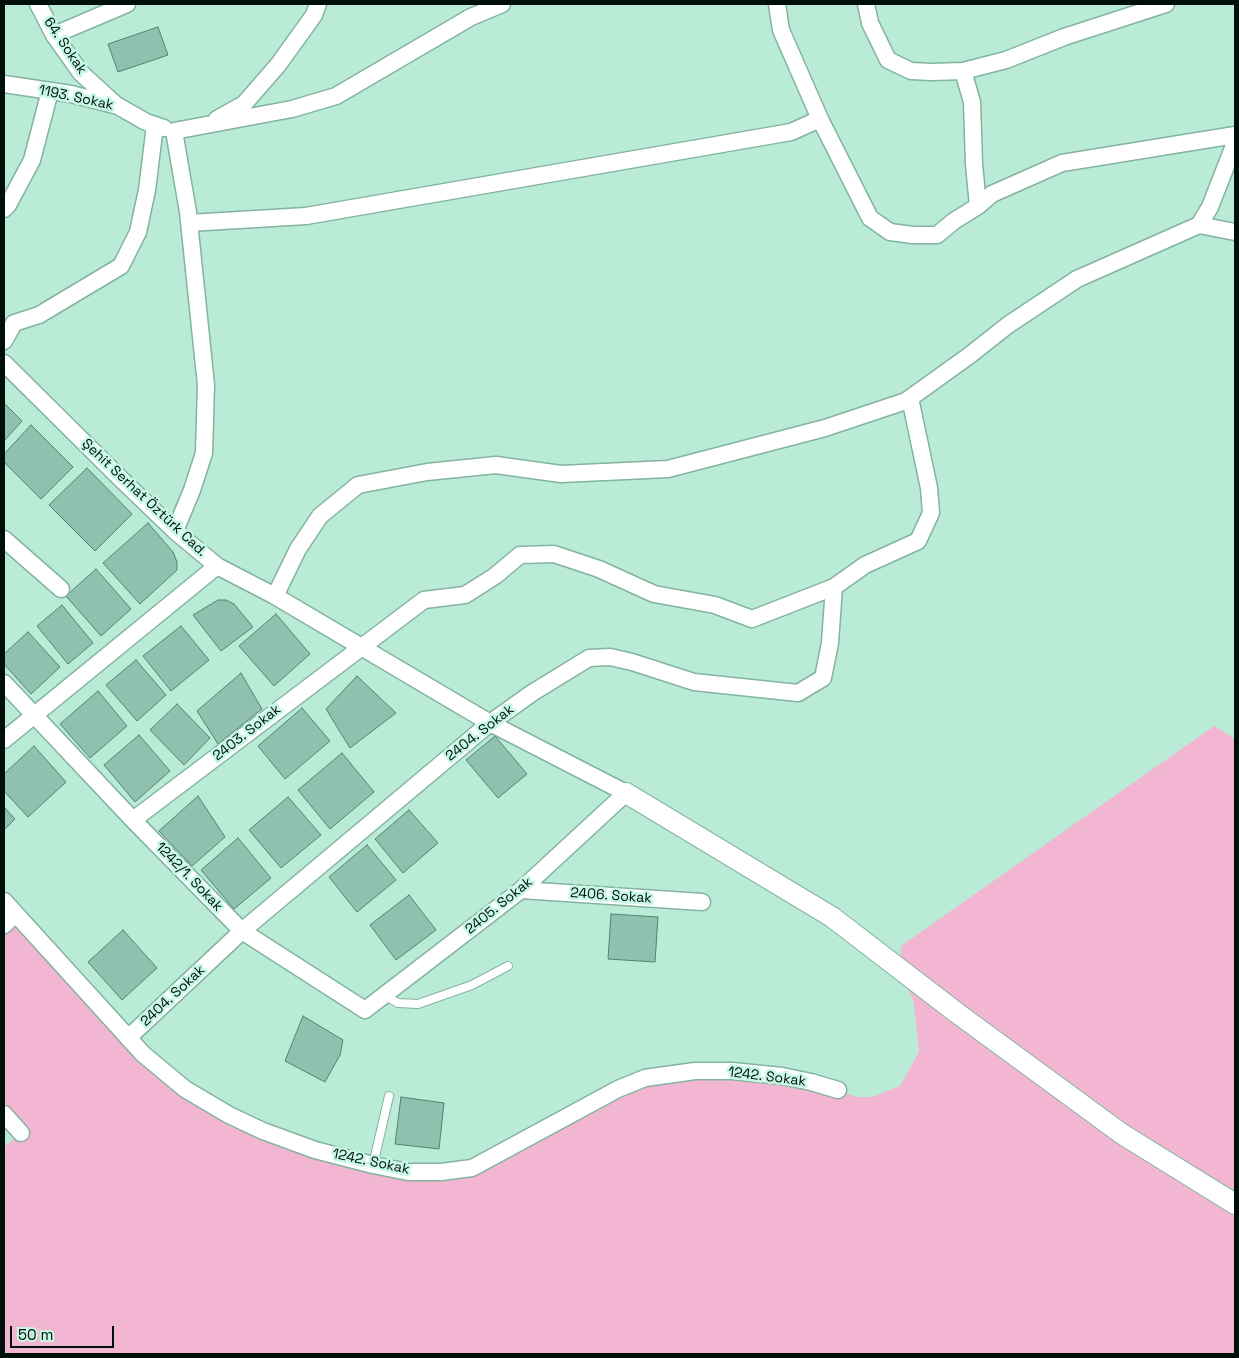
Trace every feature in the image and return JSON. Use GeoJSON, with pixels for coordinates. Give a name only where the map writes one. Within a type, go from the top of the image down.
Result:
{"type":"FeatureCollection","features":[{"type":"Feature","properties":{"kind":"street","name":"64. Sokak"},"geometry":{"type":"LineString","coordinates":[[38,4],[54,35],[81,72],[118,106]]}},
{"type":"Feature","properties":{"kind":"street"},"geometry":{"type":"LineString","coordinates":[[54,35],[127,4]]}},
{"type":"Feature","properties":{"kind":"street"},"geometry":{"type":"LineString","coordinates":[[202,127],[244,104],[278,64],[314,14],[318,4]]}},
{"type":"Feature","properties":{"kind":"street"},"geometry":{"type":"LineString","coordinates":[[175,531],[192,490],[204,453],[206,385],[189,223],[174,131],[292,109],[336,96],[472,17],[502,4]]}},
{"type":"Feature","properties":{"kind":"street"},"geometry":{"type":"LineString","coordinates":[[777,4],[781,30],[820,119],[870,218],[890,232],[913,235],[937,235],[992,194],[1062,163],[1235,135]]}},
{"type":"Feature","properties":{"kind":"street"},"geometry":{"type":"LineString","coordinates":[[866,4],[870,23],[888,60],[911,71],[932,72],[963,71],[1006,60],[1064,37],[1166,4]]}},
{"type":"Feature","properties":{"kind":"street"},"geometry":{"type":"LineString","coordinates":[[963,71],[972,102],[974,164],[978,206]]}},
{"type":"Feature","properties":{"kind":"street","name":"1193. Sokak"},"geometry":{"type":"LineString","coordinates":[[4,84],[71,94],[118,106],[146,122],[174,131]]}},
{"type":"Feature","properties":{"kind":"street"},"geometry":{"type":"LineString","coordinates":[[4,209],[32,160],[50,91]]}},
{"type":"Feature","properties":{"kind":"street"},"geometry":{"type":"LineString","coordinates":[[189,223],[306,216],[791,132],[820,119]]}},
{"type":"Feature","properties":{"kind":"street"},"geometry":{"type":"LineString","coordinates":[[4,341],[14,323],[40,315],[121,266],[138,232],[147,190],[155,125]]}},
{"type":"Feature","properties":{"kind":"street"},"geometry":{"type":"LineString","coordinates":[[1199,225],[1210,206],[1235,143]]}},
{"type":"Feature","properties":{"kind":"street"},"geometry":{"type":"LineString","coordinates":[[275,596],[298,549],[320,516],[358,485],[427,472],[496,465],[561,474],[668,469],[825,428],[906,401],[970,355],[1008,324],[1077,278],[1199,225],[1235,232]]}},
{"type":"Feature","properties":{"kind":"street","name":"Şehit Serhat Öztürk Cad."},"geometry":{"type":"LineString","coordinates":[[4,363],[175,531],[218,566],[4,740]]}},
{"type":"Feature","properties":{"kind":"street","name":"2403. Sokak"},"geometry":{"type":"LineString","coordinates":[[133,820],[424,600],[465,594],[495,576],[520,555],[554,554],[599,569],[654,594],[715,605],[752,619],[834,587],[865,565],[918,542],[931,513],[929,488],[910,398]]}},
{"type":"Feature","properties":{"kind":"street"},"geometry":{"type":"LineString","coordinates":[[4,539],[61,589]]}},
{"type":"Feature","properties":{"kind":"street"},"geometry":{"type":"LineString","coordinates":[[218,566],[275,596],[490,723],[626,793],[832,917],[957,1014],[1122,1134],[1235,1204]]}},
{"type":"Feature","properties":{"kind":"street","name":"2404. Sokak"},"geometry":{"type":"LineString","coordinates":[[128,1038],[242,931],[490,723],[532,693],[589,658],[610,657],[694,682],[798,693],[823,678],[830,643],[834,587]]}},
{"type":"Feature","properties":{"kind":"street","name":"1242/1. Sokak"},"geometry":{"type":"LineString","coordinates":[[4,683],[133,820],[242,931],[365,1010]]}},
{"type":"Feature","properties":{"kind":"street","name":"2405. Sokak"},"geometry":{"type":"LineString","coordinates":[[365,1010],[521,890],[626,793]]}},
{"type":"Feature","properties":{"kind":"street","name":"2406. Sokak"},"geometry":{"type":"LineString","coordinates":[[521,890],[702,902]]}},
{"type":"Feature","properties":{"kind":"street","name":"1242. Sokak"},"geometry":{"type":"LineString","coordinates":[[4,901],[9,919],[143,1054],[185,1089],[229,1115],[263,1131],[315,1150],[373,1165],[408,1172],[433,1172],[472,1168],[618,1089],[645,1078],[695,1071],[732,1071],[782,1076],[838,1090]]}},
{"type":"Feature","properties":{"kind":"street"},"geometry":{"type":"LineString","coordinates":[[4,1114],[21,1133]]}},
{"type":"Feature","properties":{"kind":"lane"},"geometry":{"type":"LineString","coordinates":[[383,989],[389,998],[398,1003],[418,1004],[472,985],[508,966]]}},
{"type":"Feature","properties":{"kind":"lane"},"geometry":{"type":"LineString","coordinates":[[373,1165],[389,1096]]}},
{"type":"Feature","properties":{"kind":"shaded area"},"geometry":{"type":"Polygon","coordinates":[[[1214,726],[1235,739],[1235,1354],[4,1354],[4,1147],[21,1133],[4,1114],[4,925],[15,914],[128,1038],[229,1115],[373,1165],[472,1168],[618,1089],[695,1071],[811,1082],[857,1097],[873,1097],[900,1086],[919,1052],[914,1003],[900,970],[901,946],[1214,726]]]}},
{"type":"Feature","properties":{"kind":"building"},"geometry":{"type":"Polygon","coordinates":[[[158,27],[168,55],[118,72],[108,44],[158,27]]]}},
{"type":"Feature","properties":{"kind":"building"},"geometry":{"type":"Polygon","coordinates":[[[4,403],[22,421],[4,441],[4,403]]]}},
{"type":"Feature","properties":{"kind":"building"},"geometry":{"type":"Polygon","coordinates":[[[31,425],[73,467],[41,499],[4,462],[4,454],[31,425]]]}},
{"type":"Feature","properties":{"kind":"building"},"geometry":{"type":"Polygon","coordinates":[[[87,468],[132,514],[95,551],[49,505],[87,468]]]}},
{"type":"Feature","properties":{"kind":"building"},"geometry":{"type":"Polygon","coordinates":[[[148,523],[173,552],[177,562],[177,570],[140,604],[103,563],[148,523]]]}},
{"type":"Feature","properties":{"kind":"building"},"geometry":{"type":"Polygon","coordinates":[[[96,569],[131,609],[101,636],[66,596],[96,569]]]}},
{"type":"Feature","properties":{"kind":"building"},"geometry":{"type":"Polygon","coordinates":[[[218,600],[226,600],[234,604],[253,627],[221,651],[193,615],[218,600]]]}},
{"type":"Feature","properties":{"kind":"building"},"geometry":{"type":"Polygon","coordinates":[[[62,605],[93,643],[68,664],[37,626],[62,605]]]}},
{"type":"Feature","properties":{"kind":"building"},"geometry":{"type":"Polygon","coordinates":[[[276,614],[310,654],[274,686],[239,646],[276,614]]]}},
{"type":"Feature","properties":{"kind":"building"},"geometry":{"type":"Polygon","coordinates":[[[181,626],[209,660],[171,691],[143,656],[181,626]]]}},
{"type":"Feature","properties":{"kind":"building"},"geometry":{"type":"Polygon","coordinates":[[[28,632],[60,667],[31,694],[4,664],[4,654],[28,632]]]}},
{"type":"Feature","properties":{"kind":"building"},"geometry":{"type":"Polygon","coordinates":[[[136,660],[166,695],[137,721],[106,685],[136,660]]]}},
{"type":"Feature","properties":{"kind":"building"},"geometry":{"type":"Polygon","coordinates":[[[241,673],[262,709],[218,744],[197,711],[241,673]]]}},
{"type":"Feature","properties":{"kind":"building"},"geometry":{"type":"Polygon","coordinates":[[[357,676],[396,713],[350,748],[326,709],[357,676]]]}},
{"type":"Feature","properties":{"kind":"building"},"geometry":{"type":"Polygon","coordinates":[[[98,691],[127,726],[90,758],[60,724],[98,691]]]}},
{"type":"Feature","properties":{"kind":"building"},"geometry":{"type":"Polygon","coordinates":[[[177,704],[210,738],[184,765],[150,730],[177,704]]]}},
{"type":"Feature","properties":{"kind":"building"},"geometry":{"type":"Polygon","coordinates":[[[302,708],[330,741],[285,779],[258,746],[302,708]]]}},
{"type":"Feature","properties":{"kind":"building"},"geometry":{"type":"Polygon","coordinates":[[[139,735],[170,771],[135,802],[104,765],[139,735]]]}},
{"type":"Feature","properties":{"kind":"building"},"geometry":{"type":"Polygon","coordinates":[[[495,736],[527,774],[498,798],[466,760],[495,736]]]}},
{"type":"Feature","properties":{"kind":"building"},"geometry":{"type":"Polygon","coordinates":[[[34,746],[66,782],[28,817],[4,791],[4,774],[34,746]]]}},
{"type":"Feature","properties":{"kind":"building"},"geometry":{"type":"Polygon","coordinates":[[[342,753],[374,792],[330,829],[298,790],[342,753]]]}},
{"type":"Feature","properties":{"kind":"building"},"geometry":{"type":"Polygon","coordinates":[[[198,796],[225,837],[192,866],[159,831],[198,796]]]}},
{"type":"Feature","properties":{"kind":"building"},"geometry":{"type":"Polygon","coordinates":[[[288,797],[321,835],[281,868],[249,830],[288,797]]]}},
{"type":"Feature","properties":{"kind":"building"},"geometry":{"type":"Polygon","coordinates":[[[4,807],[15,819],[4,830],[4,807]]]}},
{"type":"Feature","properties":{"kind":"building"},"geometry":{"type":"Polygon","coordinates":[[[409,810],[438,843],[403,873],[375,839],[409,810]]]}},
{"type":"Feature","properties":{"kind":"building"},"geometry":{"type":"Polygon","coordinates":[[[238,838],[271,878],[234,909],[201,870],[238,838]]]}},
{"type":"Feature","properties":{"kind":"building"},"geometry":{"type":"Polygon","coordinates":[[[367,845],[396,880],[357,912],[329,877],[367,845]]]}},
{"type":"Feature","properties":{"kind":"building"},"geometry":{"type":"Polygon","coordinates":[[[409,895],[436,930],[396,960],[370,925],[409,895]]]}},
{"type":"Feature","properties":{"kind":"building"},"geometry":{"type":"Polygon","coordinates":[[[611,914],[658,917],[655,962],[608,959],[611,914]]]}},
{"type":"Feature","properties":{"kind":"building"},"geometry":{"type":"Polygon","coordinates":[[[123,930],[157,968],[122,1000],[88,962],[123,930]]]}},
{"type":"Feature","properties":{"kind":"building"},"geometry":{"type":"Polygon","coordinates":[[[303,1016],[343,1040],[340,1055],[325,1082],[285,1061],[303,1016]]]}},
{"type":"Feature","properties":{"kind":"building"},"geometry":{"type":"Polygon","coordinates":[[[401,1097],[444,1103],[439,1149],[395,1144],[401,1097]]]}}]}
